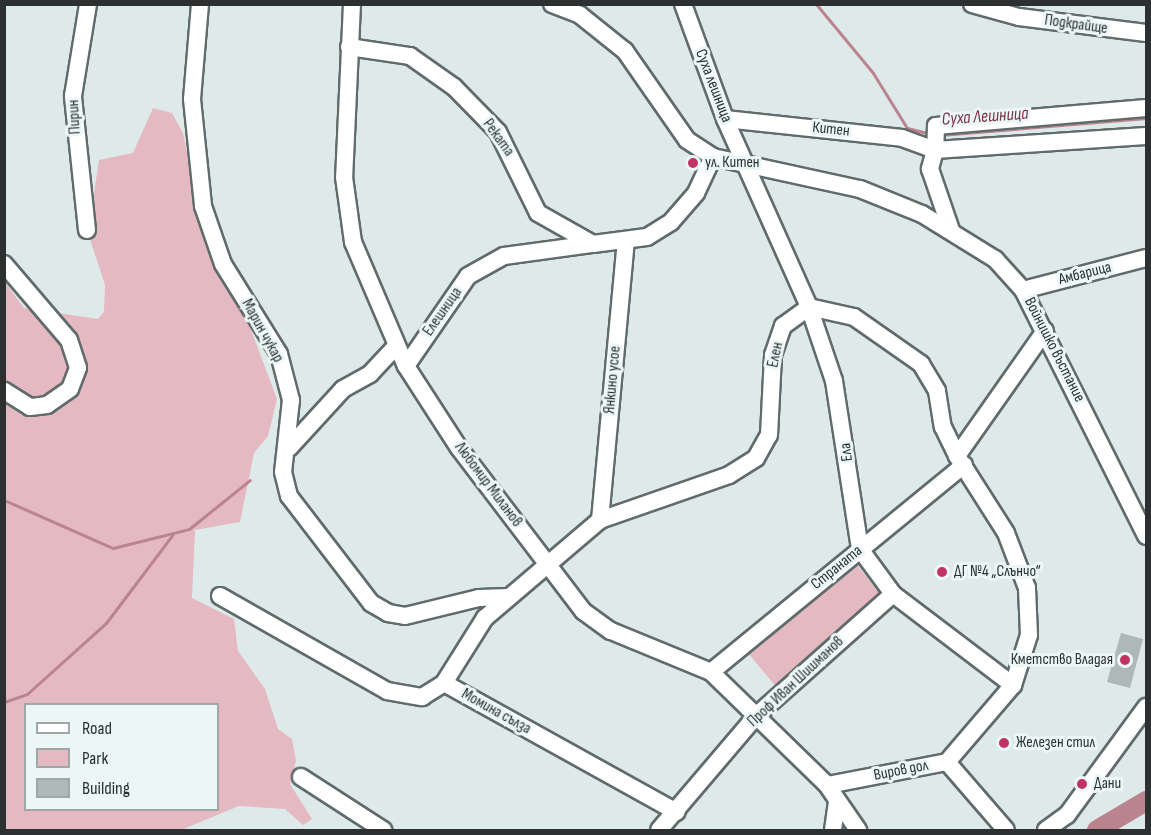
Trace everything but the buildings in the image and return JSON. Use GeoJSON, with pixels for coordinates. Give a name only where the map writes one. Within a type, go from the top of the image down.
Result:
{"type":"FeatureCollection","features":[{"type":"Feature","properties":{"kind":"street","name":"Пирин"},"geometry":{"type":"LineString","coordinates":[[87,230],[73,96],[88,4]]}},
{"type":"Feature","properties":{"kind":"street","name":"Марин чукар"},"geometry":{"type":"LineString","coordinates":[[200,4],[192,99],[203,206],[224,264],[279,354],[291,400],[289,448],[283,472],[289,496],[371,603],[405,616],[479,598],[509,597]]}},
{"type":"Feature","properties":{"kind":"street","name":"Любомир Миланов"},"geometry":{"type":"LineString","coordinates":[[352,4],[344,177],[353,242],[405,366],[459,448],[584,611],[611,631],[711,672],[827,786],[858,831]]}},
{"type":"Feature","properties":{"kind":"street","name":"Войнишко въстание"},"geometry":{"type":"LineString","coordinates":[[552,4],[580,15],[625,51],[687,140],[713,157],[860,189],[951,230],[994,259],[1023,290],[1146,536]]}},
{"type":"Feature","properties":{"kind":"street","name":"Суха лешница"},"geometry":{"type":"LineString","coordinates":[[682,4],[725,119],[747,165]]}},
{"type":"Feature","properties":{"kind":"street","name":"Подкрайще"},"geometry":{"type":"LineString","coordinates":[[972,4],[1019,17],[1146,33]]}},
{"type":"Feature","properties":{"kind":"street","name":"Реката"},"geometry":{"type":"LineString","coordinates":[[349,47],[410,57],[454,87],[498,132],[538,213],[592,244]]}},
{"type":"Feature","properties":{"kind":"street"},"geometry":{"type":"LineString","coordinates":[[951,230],[930,169],[935,150],[936,126],[1146,108]]}},
{"type":"Feature","properties":{"kind":"street","name":"Китен"},"geometry":{"type":"LineString","coordinates":[[725,119],[902,138],[935,150],[1146,136]]}},
{"type":"Feature","properties":{"kind":"street"},"geometry":{"type":"LineString","coordinates":[[592,244],[647,237],[671,222],[696,193],[713,157]]}},
{"type":"Feature","properties":{"kind":"street","name":"Ела"},"geometry":{"type":"LineString","coordinates":[[747,165],[809,307],[834,381],[860,549],[893,594],[1013,685]]}},
{"type":"Feature","properties":{"kind":"street","name":"Янкино усое"},"geometry":{"type":"LineString","coordinates":[[600,520],[626,240]]}},
{"type":"Feature","properties":{"kind":"street","name":"Елешница"},"geometry":{"type":"LineString","coordinates":[[405,366],[468,276],[504,256],[592,244]]}},
{"type":"Feature","properties":{"kind":"street","name":"Амбарица"},"geometry":{"type":"LineString","coordinates":[[1023,290],[1146,258]]}},
{"type":"Feature","properties":{"kind":"street"},"geometry":{"type":"LineString","coordinates":[[4,264],[69,340],[78,368],[70,389],[47,405],[30,407],[4,391]]}},
{"type":"Feature","properties":{"kind":"street"},"geometry":{"type":"LineString","coordinates":[[809,307],[854,316],[921,364],[937,391],[943,427],[960,460],[1006,533],[1027,588],[1029,635],[1013,685]]}},
{"type":"Feature","properties":{"kind":"street","name":"Елен"},"geometry":{"type":"LineString","coordinates":[[444,683],[485,618],[600,520],[729,476],[756,458],[769,435],[773,355],[783,326],[809,307]]}},
{"type":"Feature","properties":{"kind":"street","name":"Страната"},"geometry":{"type":"LineString","coordinates":[[711,672],[860,549],[960,460],[1045,331]]}},
{"type":"Feature","properties":{"kind":"street"},"geometry":{"type":"LineString","coordinates":[[289,448],[343,389],[370,374],[396,346]]}},
{"type":"Feature","properties":{"kind":"street","name":"Проф Иван Шишманов"},"geometry":{"type":"LineString","coordinates":[[659,831],[756,716],[893,594]]}},
{"type":"Feature","properties":{"kind":"street","name":"Момина сълза"},"geometry":{"type":"LineString","coordinates":[[220,596],[387,691],[422,697],[444,683],[677,812]]}},
{"type":"Feature","properties":{"kind":"street","name":"Виров дол"},"geometry":{"type":"LineString","coordinates":[[827,786],[947,762],[1013,685]]}},
{"type":"Feature","properties":{"kind":"street"},"geometry":{"type":"LineString","coordinates":[[1046,831],[1068,815],[1146,707]]}},
{"type":"Feature","properties":{"kind":"street"},"geometry":{"type":"LineString","coordinates":[[947,762],[1006,831]]}},
{"type":"Feature","properties":{"kind":"street"},"geometry":{"type":"LineString","coordinates":[[301,777],[383,831]]}},
{"type":"Feature","properties":{"kind":"street"},"geometry":{"type":"LineString","coordinates":[[833,831],[837,802]]}},
{"type":"Feature","properties":{"kind":"green space"},"geometry":{"type":"Polygon","coordinates":[[[153,108],[172,113],[183,133],[205,235],[239,298],[277,399],[268,436],[254,453],[240,522],[195,530],[192,598],[234,619],[238,651],[265,689],[278,729],[292,739],[296,761],[290,784],[312,819],[303,825],[285,809],[239,806],[181,830],[5,830],[4,281],[24,308],[98,319],[104,312],[105,285],[88,233],[99,160],[133,153],[153,108]]]}},
{"type":"Feature","properties":{"kind":"green space"},"geometry":{"type":"Polygon","coordinates":[[[858,566],[881,595],[778,689],[747,652],[858,566]]]}},
{"type":"Feature","properties":{"kind":"waterway","name":"Суха Лешница"},"geometry":{"type":"LineString","coordinates":[[816,4],[873,73],[907,128],[931,134]]}},
{"type":"Feature","properties":{"kind":"waterway","name":"Суха Лешница"},"geometry":{"type":"LineString","coordinates":[[940,135],[1146,118]]}},
{"type":"Feature","properties":{"kind":"waterway"},"geometry":{"type":"LineString","coordinates":[[4,500],[113,548],[189,529],[250,480]]}},
{"type":"Feature","properties":{"kind":"waterway"},"geometry":{"type":"LineString","coordinates":[[4,702],[27,694],[106,623],[173,534]]}},
{"type":"Feature","properties":{"kind":"waterway"},"geometry":{"type":"LineString","coordinates":[[1097,830],[1146,801]]}},
{"type":"Feature","properties":{"kind":"place","name":"ул. Китен"},"geometry":{"type":"Point","coordinates":[693,163]}},
{"type":"Feature","properties":{"kind":"place","name":"ДГ №4 „Слънчо“"},"geometry":{"type":"Point","coordinates":[942,572]}},
{"type":"Feature","properties":{"kind":"place","name":"Кметство Владая"},"geometry":{"type":"Point","coordinates":[1125,660]}},
{"type":"Feature","properties":{"kind":"place","name":"Железен стил"},"geometry":{"type":"Point","coordinates":[1004,743]}},
{"type":"Feature","properties":{"kind":"place","name":"Дани"},"geometry":{"type":"Point","coordinates":[1082,784]}}]}
